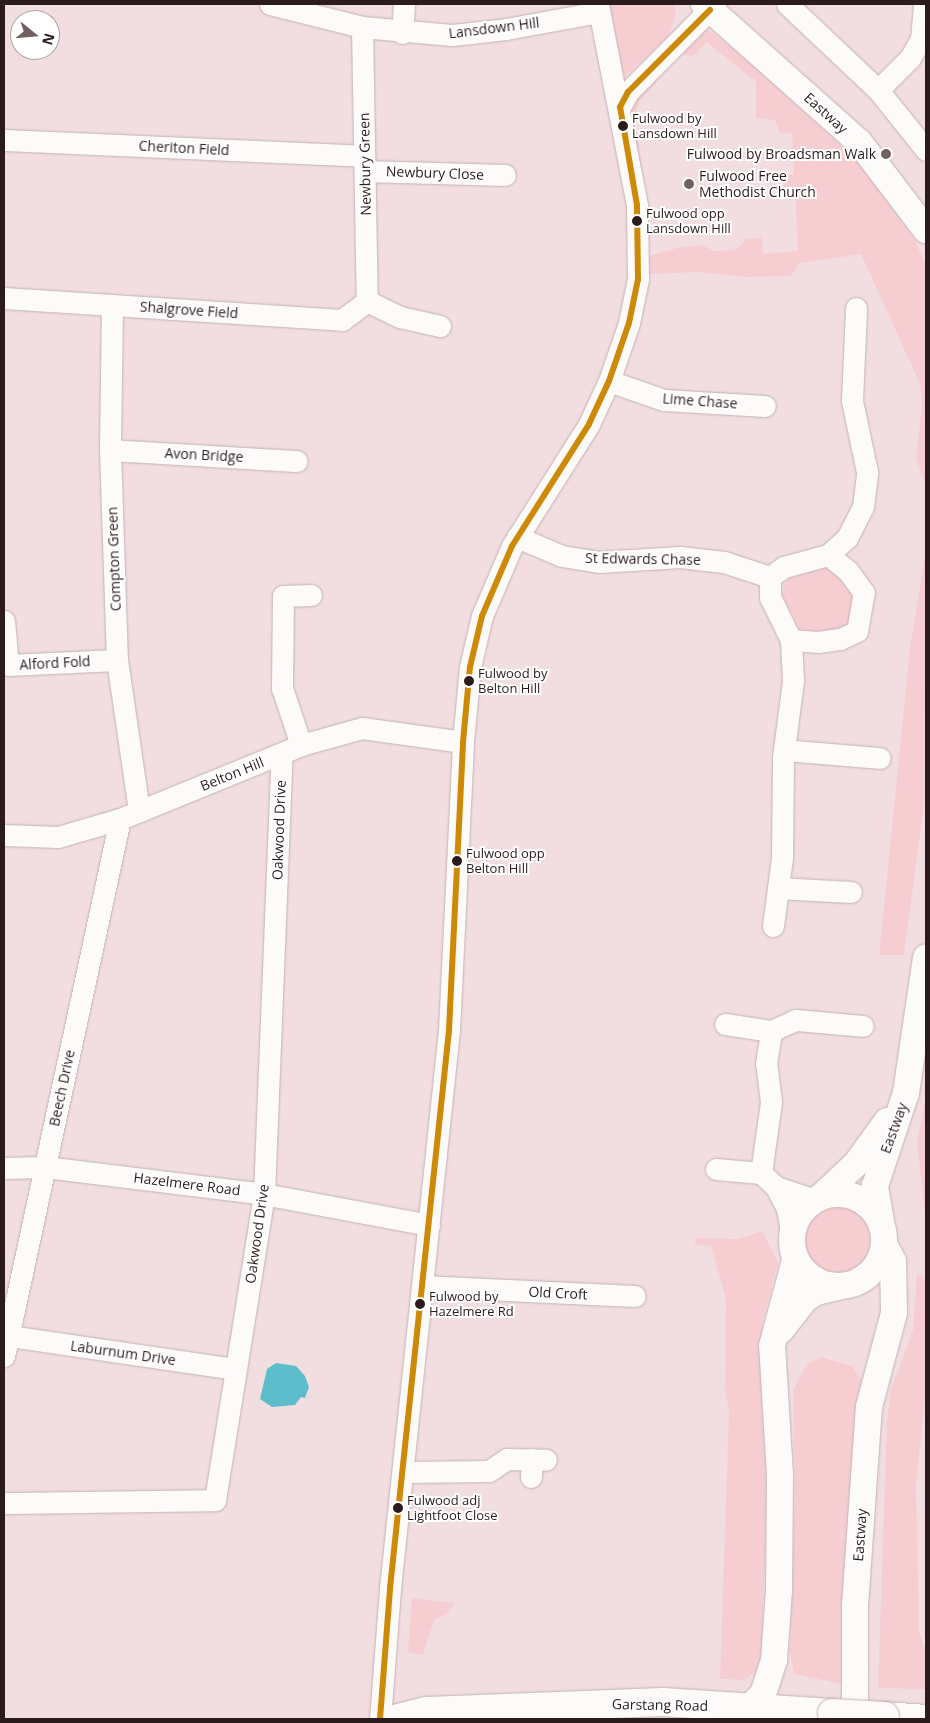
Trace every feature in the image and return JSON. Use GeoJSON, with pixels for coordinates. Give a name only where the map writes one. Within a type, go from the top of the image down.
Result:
{"type":"FeatureCollection","features":[{"type":"Feature","properties":{"kind":"highway","name":"Garstang Road"},"geometry":{"type":"LineString","coordinates":[[394,1719],[427,1711],[663,1702],[748,1709],[797,1710],[843,1716],[926,1718]]}},
{"type":"Feature","properties":{"kind":"main road","name":"Eastway"},"geometry":{"type":"LineString","coordinates":[[710,6],[859,142],[926,230]]}},
{"type":"Feature","properties":{"kind":"main road","name":"Eastway"},"geometry":{"type":"LineString","coordinates":[[843,1716],[855,1606],[869,1407],[885,1354],[894,1313],[893,1261],[883,1233],[875,1193],[878,1173],[906,1093],[926,957]]}},
{"type":"Feature","properties":{"kind":"main road","name":"Eastway"},"geometry":{"type":"LineString","coordinates":[[818,1198],[856,1164],[906,1093]]}},
{"type":"Feature","properties":{"kind":"main road"},"geometry":{"type":"LineString","coordinates":[[772,1346],[786,1321],[805,1299],[816,1292],[843,1287],[861,1281],[875,1269],[883,1233],[863,1201],[846,1194],[818,1198],[796,1219],[792,1234],[796,1260],[772,1346],[780,1475],[774,1660],[781,1692],[797,1710]]}},
{"type":"Feature","properties":{"kind":"main road"},"geometry":{"type":"LineString","coordinates":[[796,1260],[813,1280],[843,1287]]}},
{"type":"Feature","properties":{"kind":"main road","name":"Eastway"},"geometry":{"type":"LineString","coordinates":[[843,1287],[868,1290],[875,1298],[884,1322],[885,1354]]}},
{"type":"Feature","properties":{"kind":"main road"},"geometry":{"type":"LineString","coordinates":[[748,1709],[763,1694],[774,1660]]}},
{"type":"Feature","properties":{"kind":"street","name":"Lansdown Hill"},"geometry":{"type":"LineString","coordinates":[[270,4],[362,27],[402,33],[452,35],[506,29],[599,8]]}},
{"type":"Feature","properties":{"kind":"street"},"geometry":{"type":"LineString","coordinates":[[402,33],[404,4]]}},
{"type":"Feature","properties":{"kind":"street"},"geometry":{"type":"LineString","coordinates":[[787,4],[878,90],[926,150]]}},
{"type":"Feature","properties":{"kind":"street"},"geometry":{"type":"LineString","coordinates":[[878,90],[910,58],[921,39],[924,4]]}},
{"type":"Feature","properties":{"kind":"street"},"geometry":{"type":"LineString","coordinates":[[620,107],[628,92],[710,6]]}},
{"type":"Feature","properties":{"kind":"street"},"geometry":{"type":"LineString","coordinates":[[380,1719],[390,1588],[404,1472],[449,1030],[463,742],[470,667],[482,616],[517,537],[589,424],[609,381],[629,323],[638,279],[637,205],[620,107],[599,8]]}},
{"type":"Feature","properties":{"kind":"street","name":"Newbury Green"},"geometry":{"type":"LineString","coordinates":[[362,27],[367,301]]}},
{"type":"Feature","properties":{"kind":"street","name":"Cheriton Field"},"geometry":{"type":"LineString","coordinates":[[4,140],[365,163]]}},
{"type":"Feature","properties":{"kind":"street","name":"Newbury Close"},"geometry":{"type":"LineString","coordinates":[[365,163],[504,175]]}},
{"type":"Feature","properties":{"kind":"street","name":"Shalgrove Field"},"geometry":{"type":"LineString","coordinates":[[4,298],[342,320],[367,301]]}},
{"type":"Feature","properties":{"kind":"street"},"geometry":{"type":"LineString","coordinates":[[367,301],[400,316],[440,326]]}},
{"type":"Feature","properties":{"kind":"street","name":"Compton Green"},"geometry":{"type":"LineString","coordinates":[[112,305],[110,450],[117,660],[129,815]]}},
{"type":"Feature","properties":{"kind":"street"},"geometry":{"type":"LineString","coordinates":[[774,926],[778,888],[784,750],[794,681],[791,640],[770,597],[770,577],[784,567],[828,555],[847,538],[863,507],[867,472],[852,401],[856,308]]}},
{"type":"Feature","properties":{"kind":"street","name":"Lime Chase"},"geometry":{"type":"LineString","coordinates":[[609,381],[664,400],[764,406]]}},
{"type":"Feature","properties":{"kind":"street","name":"Avon Bridge"},"geometry":{"type":"LineString","coordinates":[[110,450],[298,461]]}},
{"type":"Feature","properties":{"kind":"street","name":"St Edwards Chase"},"geometry":{"type":"LineString","coordinates":[[517,537],[562,556],[599,562],[680,557],[724,562],[770,577]]}},
{"type":"Feature","properties":{"kind":"street"},"geometry":{"type":"LineString","coordinates":[[791,640],[840,639],[857,631],[864,593],[848,571],[828,555]]}},
{"type":"Feature","properties":{"kind":"street"},"geometry":{"type":"LineString","coordinates":[[301,745],[282,688],[283,596],[311,595]]}},
{"type":"Feature","properties":{"kind":"street","name":"Alford Fold"},"geometry":{"type":"LineString","coordinates":[[4,620],[8,665],[117,660]]}},
{"type":"Feature","properties":{"kind":"street","name":"Belton Hill"},"geometry":{"type":"LineString","coordinates":[[4,835],[58,837],[129,815],[282,755],[301,745],[362,728],[463,742]]}},
{"type":"Feature","properties":{"kind":"street"},"geometry":{"type":"LineString","coordinates":[[784,750],[880,758]]}},
{"type":"Feature","properties":{"kind":"street","name":"Oakwood Drive"},"geometry":{"type":"LineString","coordinates":[[4,1503],[215,1500],[264,1194],[282,755]]}},
{"type":"Feature","properties":{"kind":"street","name":"Beech Drive"},"geometry":{"type":"LineString","coordinates":[[4,1356],[45,1167],[129,815]]}},
{"type":"Feature","properties":{"kind":"street"},"geometry":{"type":"LineString","coordinates":[[778,888],[851,892]]}},
{"type":"Feature","properties":{"kind":"street"},"geometry":{"type":"LineString","coordinates":[[725,1024],[771,1031],[796,1020],[863,1026]]}},
{"type":"Feature","properties":{"kind":"street"},"geometry":{"type":"LineString","coordinates":[[771,1031],[766,1064],[771,1102],[769,1180],[787,1209],[792,1234]]}},
{"type":"Feature","properties":{"kind":"street","name":"Hazelmere Road"},"geometry":{"type":"LineString","coordinates":[[4,1168],[45,1167],[264,1194],[429,1225]]}},
{"type":"Feature","properties":{"kind":"street"},"geometry":{"type":"LineString","coordinates":[[716,1169],[769,1180],[818,1198]]}},
{"type":"Feature","properties":{"kind":"street","name":"Old Croft"},"geometry":{"type":"LineString","coordinates":[[422,1286],[635,1296]]}},
{"type":"Feature","properties":{"kind":"street","name":"Laburnum Drive"},"geometry":{"type":"LineString","coordinates":[[9,1336],[236,1369]]}},
{"type":"Feature","properties":{"kind":"street"},"geometry":{"type":"LineString","coordinates":[[404,1472],[489,1471],[507,1459],[536,1465]]}},
{"type":"Feature","properties":{"kind":"shaded area"},"geometry":{"type":"Polygon","coordinates":[[[609,4],[674,4],[676,13],[668,37],[624,77],[609,4]]]}},
{"type":"Feature","properties":{"kind":"shaded area"},"geometry":{"type":"Polygon","coordinates":[[[705,27],[748,61],[866,169],[915,241],[926,265],[926,486],[916,458],[922,405],[920,384],[861,254],[800,263],[791,276],[747,277],[698,272],[649,274],[649,256],[677,248],[703,245],[713,251],[736,250],[746,239],[762,238],[763,254],[798,251],[795,187],[784,188],[784,175],[793,175],[794,171],[792,134],[780,133],[775,120],[756,118],[756,82],[707,42],[693,56],[680,54],[640,101],[635,114],[646,207],[630,111],[647,81],[705,27]]]}},
{"type":"Feature","properties":{"kind":"shaded area"},"geometry":{"type":"Polygon","coordinates":[[[926,549],[924,804],[904,955],[879,955],[910,648],[926,549]]]}},
{"type":"Feature","properties":{"kind":"shaded area"},"geometry":{"type":"Polygon","coordinates":[[[824,564],[845,582],[857,604],[857,616],[839,633],[801,631],[782,595],[785,583],[798,569],[824,564]]]}},
{"type":"Feature","properties":{"kind":"shaded area"},"geometry":{"type":"Polygon","coordinates":[[[926,1096],[926,1226],[917,1141],[926,1096]]]}},
{"type":"Feature","properties":{"kind":"shaded area"},"geometry":{"type":"Polygon","coordinates":[[[832,1206],[846,1206],[858,1211],[868,1221],[873,1233],[873,1247],[868,1259],[858,1269],[846,1274],[832,1274],[820,1269],[810,1259],[805,1247],[805,1233],[810,1221],[820,1211],[832,1206]]]}},
{"type":"Feature","properties":{"kind":"shaded area"},"geometry":{"type":"Polygon","coordinates":[[[762,1231],[778,1262],[763,1320],[761,1381],[767,1506],[761,1669],[744,1680],[720,1679],[729,1411],[725,1391],[726,1299],[711,1246],[695,1245],[696,1238],[739,1239],[762,1231]]]}},
{"type":"Feature","properties":{"kind":"shaded area"},"geometry":{"type":"Polygon","coordinates":[[[917,1273],[926,1281],[926,1387],[916,1485],[919,1631],[926,1653],[926,1689],[878,1688],[887,1422],[891,1389],[913,1330],[917,1273]]]}},
{"type":"Feature","properties":{"kind":"shaded area"},"geometry":{"type":"Polygon","coordinates":[[[821,1357],[852,1366],[862,1380],[857,1409],[846,1685],[794,1674],[790,1653],[795,1490],[793,1390],[806,1365],[821,1357]]]}},
{"type":"Feature","properties":{"kind":"shaded area"},"geometry":{"type":"Polygon","coordinates":[[[412,1598],[455,1603],[446,1614],[434,1620],[423,1655],[408,1652],[412,1598]]]}},
{"type":"Feature","properties":{"kind":"water"},"geometry":{"type":"Polygon","coordinates":[[[276,1363],[296,1366],[305,1376],[309,1387],[305,1398],[301,1397],[295,1405],[272,1407],[260,1399],[267,1369],[276,1363]]]}},
{"type":"Feature","properties":{"kind":"transit line"},"geometry":{"type":"LineString","coordinates":[[380,1719],[390,1588],[449,1030],[463,742],[470,667],[482,616],[512,546],[589,424],[609,381],[629,323],[638,279],[637,205],[620,107],[628,92],[710,10]]}},
{"type":"Feature","properties":{"kind":"place","name":"Fulwood by Lansdown Hill"},"geometry":{"type":"Point","coordinates":[623,126]}},
{"type":"Feature","properties":{"kind":"place","name":"Fulwood by Broadsman Walk"},"geometry":{"type":"Point","coordinates":[886,154]}},
{"type":"Feature","properties":{"kind":"place","name":"Fulwood Free Methodist Church"},"geometry":{"type":"Point","coordinates":[689,184]}},
{"type":"Feature","properties":{"kind":"place","name":"Fulwood opp Lansdown Hill"},"geometry":{"type":"Point","coordinates":[637,221]}},
{"type":"Feature","properties":{"kind":"place","name":"Fulwood by Belton Hill"},"geometry":{"type":"Point","coordinates":[469,681]}},
{"type":"Feature","properties":{"kind":"place","name":"Fulwood opp Belton Hill"},"geometry":{"type":"Point","coordinates":[457,861]}},
{"type":"Feature","properties":{"kind":"place","name":"Fulwood by Hazelmere Rd"},"geometry":{"type":"Point","coordinates":[420,1304]}},
{"type":"Feature","properties":{"kind":"place","name":"Fulwood adj Lightfoot Close"},"geometry":{"type":"Point","coordinates":[398,1508]}}]}
